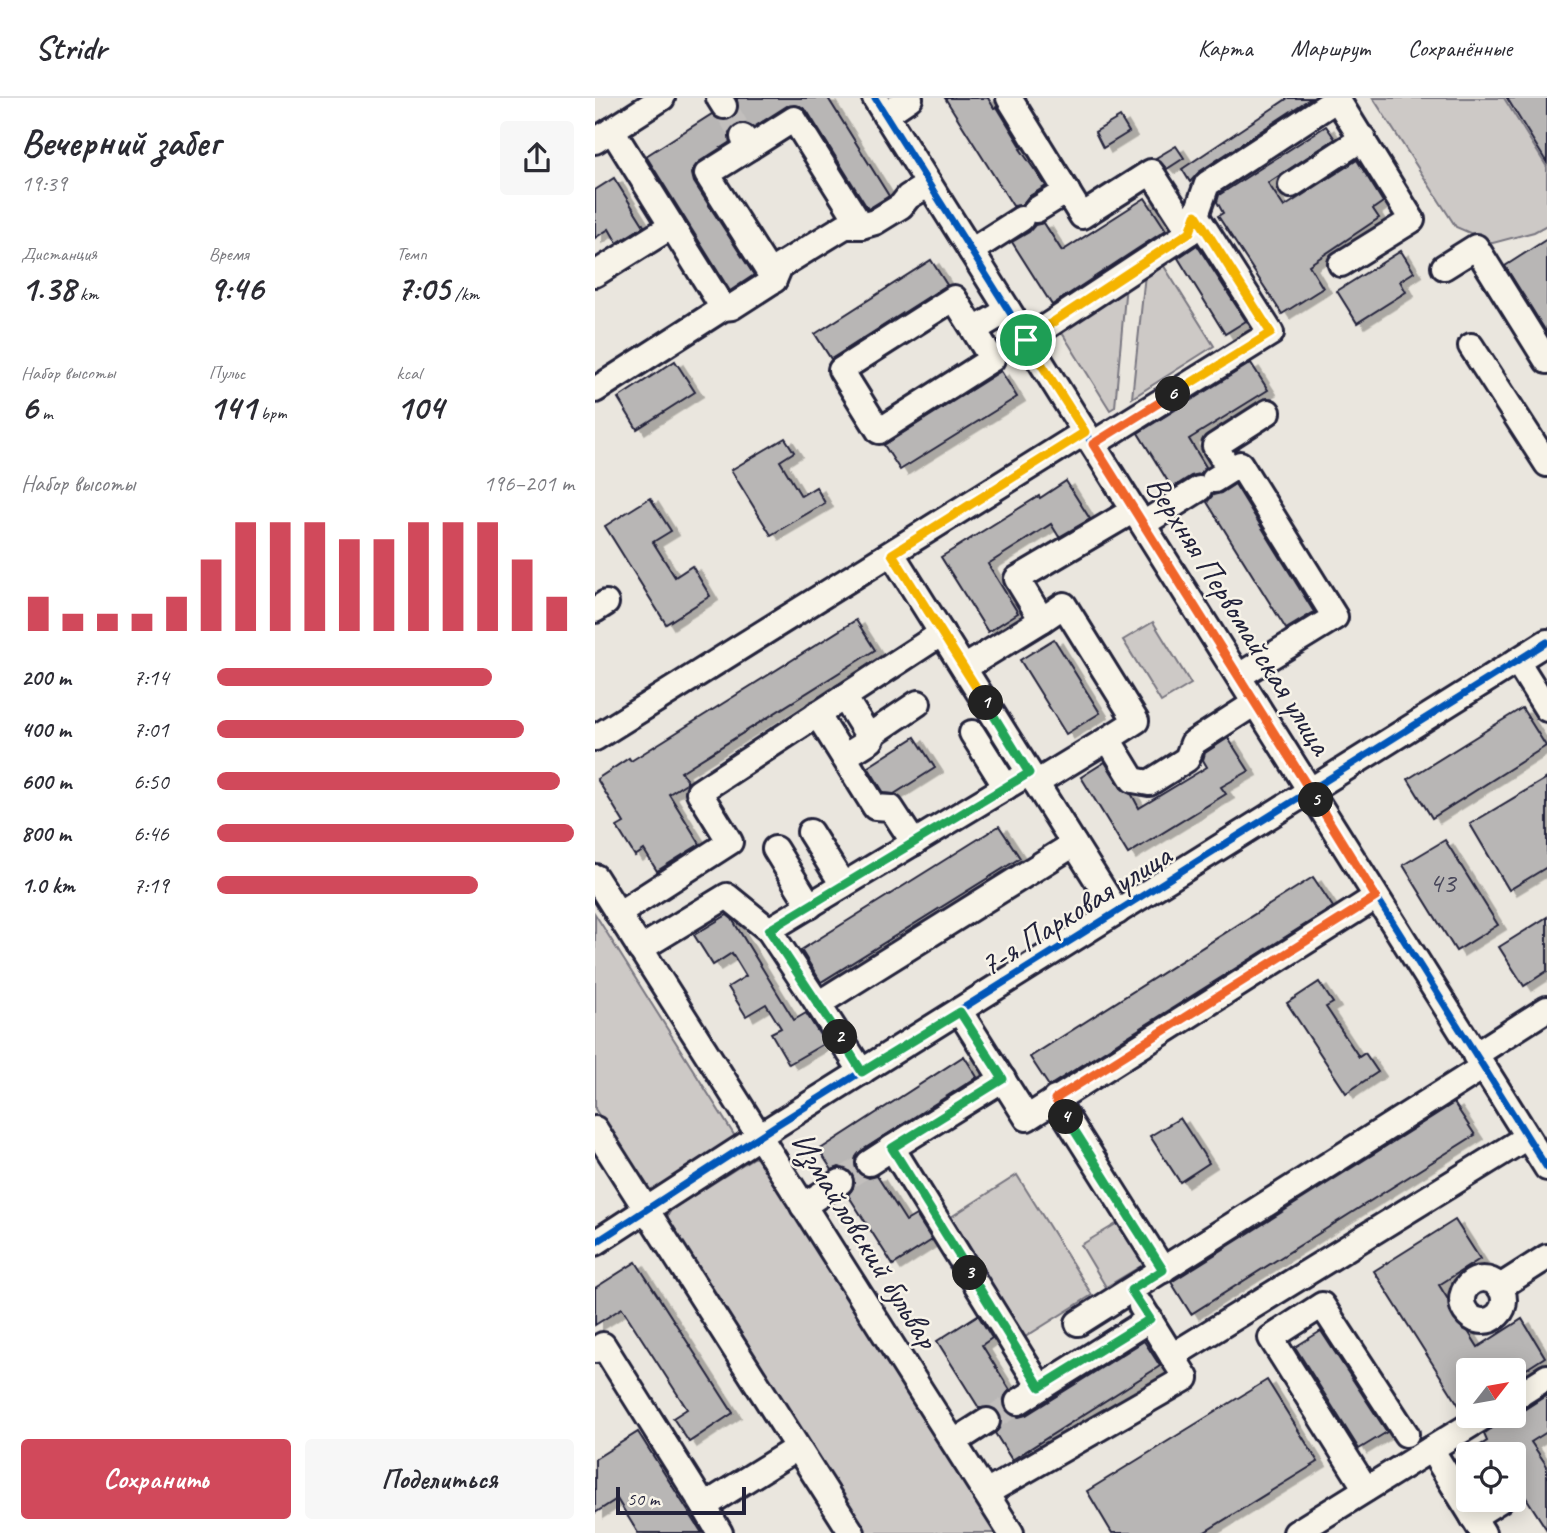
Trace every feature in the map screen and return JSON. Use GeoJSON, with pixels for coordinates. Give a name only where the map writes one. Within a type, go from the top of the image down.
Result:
{"type":"FeatureCollection","features":[{"type":"Feature","properties":{"kind":"street"},"geometry":{"type":"LineString","coordinates":[[662,98],[603,136],[672,226],[723,308]]}},
{"type":"Feature","properties":{"kind":"street"},"geometry":{"type":"LineString","coordinates":[[880,106],[910,98]]}},
{"type":"Feature","properties":{"kind":"street"},"geometry":{"type":"LineString","coordinates":[[595,738],[892,554],[1271,333],[1193,224],[1151,172],[1082,216],[1009,98]]}},
{"type":"Feature","properties":{"kind":"street"},"geometry":{"type":"LineString","coordinates":[[1026,340],[1193,224],[1207,184],[1337,99],[1412,220],[1341,264]]}},
{"type":"Feature","properties":{"kind":"street","name":"Верхняя Первомайская улица"},"geometry":{"type":"LineString","coordinates":[[880,106],[1547,1168]]}},
{"type":"Feature","properties":{"kind":"street"},"geometry":{"type":"LineString","coordinates":[[774,280],[707,174],[746,142],[794,119],[861,226]]}},
{"type":"Feature","properties":{"kind":"street"},"geometry":{"type":"LineString","coordinates":[[1291,185],[1363,138]]}},
{"type":"Feature","properties":{"kind":"street"},"geometry":{"type":"LineString","coordinates":[[595,390],[723,308],[732,307],[774,280],[780,266],[845,226],[861,226],[884,217],[929,184]]}},
{"type":"Feature","properties":{"kind":"street"},"geometry":{"type":"LineString","coordinates":[[971,251],[1067,191]]}},
{"type":"Feature","properties":{"kind":"street"},"geometry":{"type":"LineString","coordinates":[[595,274],[672,226]]}},
{"type":"Feature","properties":{"kind":"street"},"geometry":{"type":"LineString","coordinates":[[1444,267],[1476,247],[1547,361]]}},
{"type":"Feature","properties":{"kind":"street"},"geometry":{"type":"LineString","coordinates":[[954,298],[974,330],[992,359],[876,433],[841,370],[954,298]]}},
{"type":"Feature","properties":{"kind":"street"},"geometry":{"type":"LineString","coordinates":[[974,330],[1008,310]]}},
{"type":"Feature","properties":{"kind":"street"},"geometry":{"type":"LineString","coordinates":[[1471,345],[1547,464]]}},
{"type":"Feature","properties":{"kind":"street"},"geometry":{"type":"LineString","coordinates":[[1214,480],[1215,446],[1268,412]]}},
{"type":"Feature","properties":{"kind":"street"},"geometry":{"type":"LineString","coordinates":[[1042,620],[1017,579],[1214,480],[1240,464],[1335,617],[1239,676]]}},
{"type":"Feature","properties":{"kind":"street"},"geometry":{"type":"LineString","coordinates":[[892,554],[1117,912]]}},
{"type":"Feature","properties":{"kind":"street"},"geometry":{"type":"LineString","coordinates":[[769,930],[1006,787],[1033,778],[1108,739],[1136,721],[1064,605],[964,668]]}},
{"type":"Feature","properties":{"kind":"street"},"geometry":{"type":"LineString","coordinates":[[618,914],[730,842],[699,792],[942,633]]}},
{"type":"Feature","properties":{"kind":"street","name":"7-я Парковая улица"},"geometry":{"type":"LineString","coordinates":[[595,1243],[1547,642]]}},
{"type":"Feature","properties":{"kind":"street"},"geometry":{"type":"LineString","coordinates":[[1517,661],[1547,709]]}},
{"type":"Feature","properties":{"kind":"street"},"geometry":{"type":"LineString","coordinates":[[844,697],[871,740]]}},
{"type":"Feature","properties":{"kind":"street"},"geometry":{"type":"LineString","coordinates":[[1108,739],[1133,780],[1149,783],[1187,760],[1193,743],[1255,703]]}},
{"type":"Feature","properties":{"kind":"street"},"geometry":{"type":"LineString","coordinates":[[844,757],[871,740],[875,732],[918,704]]}},
{"type":"Feature","properties":{"kind":"street"},"geometry":{"type":"LineString","coordinates":[[817,715],[875,807],[891,808],[913,843]]}},
{"type":"Feature","properties":{"kind":"street"},"geometry":{"type":"LineString","coordinates":[[972,733],[1006,787]]}},
{"type":"Feature","properties":{"kind":"street"},"geometry":{"type":"LineString","coordinates":[[810,832],[843,886]]}},
{"type":"Feature","properties":{"kind":"street"},"geometry":{"type":"LineString","coordinates":[[818,1004],[1075,844]]}},
{"type":"Feature","properties":{"kind":"street"},"geometry":{"type":"LineString","coordinates":[[775,849],[810,906]]}},
{"type":"Feature","properties":{"kind":"street","name":"Измайловский бульвар"},"geometry":{"type":"LineString","coordinates":[[595,877],[1011,1533]]}},
{"type":"Feature","properties":{"kind":"street"},"geometry":{"type":"LineString","coordinates":[[640,948],[727,896],[769,930],[862,1072]]}},
{"type":"Feature","properties":{"kind":"street"},"geometry":{"type":"LineString","coordinates":[[960,1012],[1027,1118],[1376,897]]}},
{"type":"Feature","properties":{"kind":"street"},"geometry":{"type":"LineString","coordinates":[[1078,1323],[1163,1270],[1479,1061],[1547,1009]]}},
{"type":"Feature","properties":{"kind":"street"},"geometry":{"type":"LineString","coordinates":[[869,1163],[1003,1079]]}},
{"type":"Feature","properties":{"kind":"street"},"geometry":{"type":"LineString","coordinates":[[1055,1099],[1163,1270]]}},
{"type":"Feature","properties":{"kind":"street"},"geometry":{"type":"LineString","coordinates":[[595,1129],[852,1533]]}},
{"type":"Feature","properties":{"kind":"street"},"geometry":{"type":"LineString","coordinates":[[1172,1356],[1527,1137]]}},
{"type":"Feature","properties":{"kind":"street"},"geometry":{"type":"LineString","coordinates":[[892,1148],[1040,1387]]}},
{"type":"Feature","properties":{"kind":"street"},"geometry":{"type":"LineString","coordinates":[[803,1206],[840,1182]]}},
{"type":"Feature","properties":{"kind":"street"},"geometry":{"type":"LineString","coordinates":[[1500,1287],[1547,1257]]}},
{"type":"Feature","properties":{"kind":"street"},"geometry":{"type":"LineString","coordinates":[[986,1493],[1186,1378],[1131,1290]]}},
{"type":"Feature","properties":{"kind":"street"},"geometry":{"type":"LineString","coordinates":[[1366,1489],[1271,1338],[1322,1305],[1406,1434]]}},
{"type":"Feature","properties":{"kind":"street"},"geometry":{"type":"LineString","coordinates":[[1018,1402],[1150,1319]]}},
{"type":"Feature","properties":{"kind":"street"},"geometry":{"type":"LineString","coordinates":[[595,1350],[603,1345],[720,1533]]}},
{"type":"Feature","properties":{"kind":"street"},"geometry":{"type":"LineString","coordinates":[[1526,1390],[1547,1377]]}},
{"type":"Feature","properties":{"kind":"street"},"geometry":{"type":"LineString","coordinates":[[954,1441],[988,1421]]}},
{"type":"Feature","properties":{"kind":"street"},"geometry":{"type":"LineString","coordinates":[[1296,1533],[1465,1428]]}},
{"type":"Feature","properties":{"kind":"street"},"geometry":{"type":"LineString","coordinates":[[704,1506],[797,1448]]}},
{"type":"Feature","properties":{"kind":"street"},"geometry":{"type":"LineString","coordinates":[[1431,1449],[1478,1525]]}},
{"type":"Feature","properties":{"kind":"shaded area"},"geometry":{"type":"Polygon","coordinates":[[[1373,98],[1504,98],[1547,167],[1547,225],[1534,232],[1493,243],[1456,227],[1373,98]]]}},
{"type":"Feature","properties":{"kind":"shaded area"},"geometry":{"type":"Polygon","coordinates":[[[1162,263],[1214,346],[1132,398],[1145,274],[1162,263]]]}},
{"type":"Feature","properties":{"kind":"shaded area"},"geometry":{"type":"Polygon","coordinates":[[[1126,284],[1115,407],[1110,410],[1059,328],[1126,284]]]}},
{"type":"Feature","properties":{"kind":"shaded area"},"geometry":{"type":"Polygon","coordinates":[[[1153,622],[1191,684],[1161,702],[1123,640],[1153,622]]]}},
{"type":"Feature","properties":{"kind":"shaded area"},"geometry":{"type":"Polygon","coordinates":[[[595,914],[736,1138],[648,1192],[595,1109],[595,914]]]}},
{"type":"Feature","properties":{"kind":"shaded area"},"geometry":{"type":"Polygon","coordinates":[[[762,1157],[1004,1533],[865,1533],[668,1222],[671,1210],[753,1158],[762,1157]]]}},
{"type":"Feature","properties":{"kind":"shaded area"},"geometry":{"type":"Polygon","coordinates":[[[1017,1175],[1092,1295],[1025,1337],[951,1217],[1017,1175]]]}},
{"type":"Feature","properties":{"kind":"shaded area"},"geometry":{"type":"Polygon","coordinates":[[[1121,1221],[1146,1263],[1106,1287],[1081,1245],[1121,1221]]]}},
{"type":"Feature","properties":{"kind":"building"},"geometry":{"type":"Polygon","coordinates":[[[737,98],[828,98],[889,196],[868,209],[807,111],[800,106],[787,106],[754,127],[742,122],[735,124],[729,131],[730,142],[699,162],[692,174],[694,182],[754,275],[730,291],[646,156],[712,114],[724,121],[732,118],[737,112],[737,98]]]}},
{"type":"Feature","properties":{"kind":"building"},"geometry":{"type":"Polygon","coordinates":[[[945,98],[988,98],[994,108],[997,107],[1022,148],[1020,149],[1046,186],[1028,197],[1022,205],[1013,206],[945,98]]]}},
{"type":"Feature","properties":{"kind":"building"},"geometry":{"type":"Polygon","coordinates":[[[1288,98],[1311,98],[1199,172],[1190,182],[1182,169],[1288,98]]]}},
{"type":"Feature","properties":{"kind":"building"},"geometry":{"type":"Polygon","coordinates":[[[1507,98],[1547,98],[1547,163],[1507,98]]]}},
{"type":"Feature","properties":{"kind":"building"},"geometry":{"type":"Polygon","coordinates":[[[1120,117],[1129,132],[1103,148],[1095,132],[1120,117]]]}},
{"type":"Feature","properties":{"kind":"building"},"geometry":{"type":"Polygon","coordinates":[[[1326,126],[1335,139],[1268,183],[1284,207],[1357,160],[1383,202],[1373,209],[1379,218],[1309,265],[1323,288],[1282,314],[1218,216],[1223,213],[1217,202],[1219,195],[1326,126]]]}},
{"type":"Feature","properties":{"kind":"building"},"geometry":{"type":"Polygon","coordinates":[[[1176,146],[1184,158],[1167,169],[1156,158],[1176,146]]]}},
{"type":"Feature","properties":{"kind":"building"},"geometry":{"type":"Polygon","coordinates":[[[614,178],[644,226],[617,243],[609,229],[595,238],[595,190],[614,178]]]}},
{"type":"Feature","properties":{"kind":"building"},"geometry":{"type":"Polygon","coordinates":[[[1145,198],[1166,230],[1052,305],[1012,242],[1035,225],[1044,223],[1062,251],[1145,198]]]}},
{"type":"Feature","properties":{"kind":"building"},"geometry":{"type":"Polygon","coordinates":[[[1547,239],[1547,333],[1505,266],[1547,239]]]}},
{"type":"Feature","properties":{"kind":"building"},"geometry":{"type":"Polygon","coordinates":[[[1197,245],[1246,321],[1225,334],[1178,258],[1197,245]]]}},
{"type":"Feature","properties":{"kind":"building"},"geometry":{"type":"Polygon","coordinates":[[[1401,251],[1414,272],[1400,281],[1406,292],[1357,323],[1337,291],[1401,251]]]}},
{"type":"Feature","properties":{"kind":"building"},"geometry":{"type":"Polygon","coordinates":[[[931,260],[947,285],[831,359],[815,334],[931,260]]]}},
{"type":"Feature","properties":{"kind":"building"},"geometry":{"type":"Polygon","coordinates":[[[675,361],[695,392],[637,429],[618,398],[675,361]]]}},
{"type":"Feature","properties":{"kind":"building"},"geometry":{"type":"Polygon","coordinates":[[[1251,363],[1268,390],[1189,439],[1206,467],[1200,474],[1191,476],[1172,488],[1138,433],[1251,363]]]}},
{"type":"Feature","properties":{"kind":"building"},"geometry":{"type":"Polygon","coordinates":[[[1001,371],[1017,397],[900,470],[884,445],[1001,371]]]}},
{"type":"Feature","properties":{"kind":"building"},"geometry":{"type":"Polygon","coordinates":[[[785,438],[794,452],[780,461],[801,496],[816,487],[825,503],[771,535],[731,470],[785,438]]]}},
{"type":"Feature","properties":{"kind":"building"},"geometry":{"type":"Polygon","coordinates":[[[1066,481],[1090,519],[1059,537],[1051,524],[988,564],[1018,613],[988,632],[941,557],[1066,481]]]}},
{"type":"Feature","properties":{"kind":"building"},"geometry":{"type":"Polygon","coordinates":[[[1235,484],[1314,612],[1286,629],[1207,502],[1213,495],[1235,484]]]}},
{"type":"Feature","properties":{"kind":"building"},"geometry":{"type":"Polygon","coordinates":[[[650,498],[671,531],[653,542],[675,577],[692,566],[710,596],[666,624],[605,526],[650,498]]]}},
{"type":"Feature","properties":{"kind":"building"},"geometry":{"type":"Polygon","coordinates":[[[856,620],[875,650],[681,772],[688,782],[669,794],[700,844],[657,871],[644,850],[635,856],[617,827],[624,823],[597,779],[629,758],[631,761],[856,620]]]}},
{"type":"Feature","properties":{"kind":"building"},"geometry":{"type":"Polygon","coordinates":[[[1054,639],[1100,713],[1066,734],[1020,660],[1054,639]]]}},
{"type":"Feature","properties":{"kind":"building"},"geometry":{"type":"Polygon","coordinates":[[[1522,708],[1546,746],[1432,818],[1408,779],[1522,708]]]}},
{"type":"Feature","properties":{"kind":"building"},"geometry":{"type":"Polygon","coordinates":[[[915,737],[935,768],[894,794],[884,793],[868,767],[915,737]]]}},
{"type":"Feature","properties":{"kind":"building"},"geometry":{"type":"Polygon","coordinates":[[[1228,738],[1249,771],[1221,787],[1226,794],[1128,854],[1081,777],[1105,762],[1121,788],[1132,795],[1139,808],[1207,767],[1203,760],[1205,753],[1228,738]]]}},
{"type":"Feature","properties":{"kind":"building"},"geometry":{"type":"Polygon","coordinates":[[[1547,778],[1547,867],[1509,890],[1470,824],[1547,778]]]}},
{"type":"Feature","properties":{"kind":"building"},"geometry":{"type":"Polygon","coordinates":[[[999,826],[1020,858],[821,982],[801,950],[999,826]]]}},
{"type":"Feature","properties":{"kind":"building"},"geometry":{"type":"Polygon","coordinates":[[[1445,840],[1498,925],[1456,951],[1403,865],[1445,840]]]}},
{"type":"Feature","properties":{"kind":"building"},"geometry":{"type":"Polygon","coordinates":[[[1313,877],[1333,907],[1049,1086],[1030,1057],[1313,877]]]}},
{"type":"Feature","properties":{"kind":"building"},"geometry":{"type":"Polygon","coordinates":[[[727,915],[794,1020],[806,1013],[825,1043],[789,1064],[771,1033],[781,1028],[766,1004],[746,1016],[728,987],[746,976],[732,953],[713,965],[694,935],[727,915]]]}},
{"type":"Feature","properties":{"kind":"building"},"geometry":{"type":"Polygon","coordinates":[[[1547,917],[1547,971],[1524,986],[1499,947],[1547,917]]]}},
{"type":"Feature","properties":{"kind":"building"},"geometry":{"type":"Polygon","coordinates":[[[1319,982],[1333,1003],[1326,1007],[1359,1057],[1365,1053],[1378,1072],[1346,1093],[1287,1003],[1319,982]]]}},
{"type":"Feature","properties":{"kind":"building"},"geometry":{"type":"Polygon","coordinates":[[[964,1056],[977,1077],[861,1151],[856,1157],[854,1164],[857,1172],[869,1178],[877,1176],[906,1221],[916,1215],[932,1240],[893,1265],[848,1195],[853,1188],[853,1175],[839,1167],[832,1170],[819,1150],[964,1056]]]}},
{"type":"Feature","properties":{"kind":"building"},"geometry":{"type":"Polygon","coordinates":[[[1454,1103],[1475,1135],[1191,1314],[1171,1282],[1454,1103]]]}},
{"type":"Feature","properties":{"kind":"building"},"geometry":{"type":"Polygon","coordinates":[[[1180,1118],[1209,1163],[1180,1182],[1150,1136],[1180,1118]]]}},
{"type":"Feature","properties":{"kind":"building"},"geometry":{"type":"Polygon","coordinates":[[[1455,1220],[1480,1259],[1439,1285],[1478,1347],[1522,1319],[1545,1357],[1526,1369],[1526,1358],[1456,1358],[1456,1401],[1374,1271],[1455,1220]]]}},
{"type":"Feature","properties":{"kind":"building"},"geometry":{"type":"Polygon","coordinates":[[[636,1262],[733,1413],[689,1442],[673,1418],[687,1409],[622,1308],[595,1325],[595,1288],[636,1262]]]}},
{"type":"Feature","properties":{"kind":"building"},"geometry":{"type":"Polygon","coordinates":[[[978,1315],[992,1338],[982,1345],[1010,1390],[1003,1403],[1006,1410],[1019,1417],[1144,1341],[1160,1366],[1012,1460],[995,1433],[1000,1427],[1000,1414],[993,1408],[979,1408],[937,1341],[978,1315]]]}},
{"type":"Feature","properties":{"kind":"building"},"geometry":{"type":"Polygon","coordinates":[[[1321,1331],[1387,1432],[1359,1449],[1295,1347],[1321,1331]]]}},
{"type":"Feature","properties":{"kind":"building"},"geometry":{"type":"Polygon","coordinates":[[[1267,1380],[1318,1462],[1203,1533],[1112,1533],[1087,1491],[1267,1380]]]}},
{"type":"Feature","properties":{"kind":"building"},"geometry":{"type":"Polygon","coordinates":[[[1547,1395],[1547,1432],[1531,1442],[1547,1466],[1547,1530],[1526,1498],[1526,1442],[1485,1442],[1484,1434],[1491,1428],[1526,1428],[1526,1408],[1547,1395]]]}},
{"type":"Feature","properties":{"kind":"building"},"geometry":{"type":"Polygon","coordinates":[[[638,1432],[702,1533],[638,1533],[617,1499],[595,1513],[595,1459],[638,1432]]]}},
{"type":"Feature","properties":{"kind":"tunnel"},"geometry":{"type":"LineString","coordinates":[[724,106],[743,137]]}},
{"type":"Feature","properties":{"kind":"tunnel"},"geometry":{"type":"LineString","coordinates":[[840,1182],[869,1163]]}},
{"type":"Feature","properties":{"kind":"tunnel"},"geometry":{"type":"LineString","coordinates":[[987,1421],[1018,1402]]}},
{"type":"Feature","properties":{"kind":"cycle path"},"geometry":{"type":"LineString","coordinates":[[875,98],[1547,1168]]}},
{"type":"Feature","properties":{"kind":"cycle path"},"geometry":{"type":"LineString","coordinates":[[595,1243],[778,1124],[1547,642]]}},
{"type":"Feature","properties":{"kind":"route"},"geometry":{"type":"LineString","coordinates":[[1196,215],[1271,333],[1093,444],[1376,897],[1055,1099],[1163,1270],[1131,1290],[1150,1319],[1040,1387],[892,1148],[1003,1079],[960,1012],[862,1072],[769,930],[1029,773],[892,554],[1085,432],[1026,340],[1190,232],[1196,215]]}}]}
